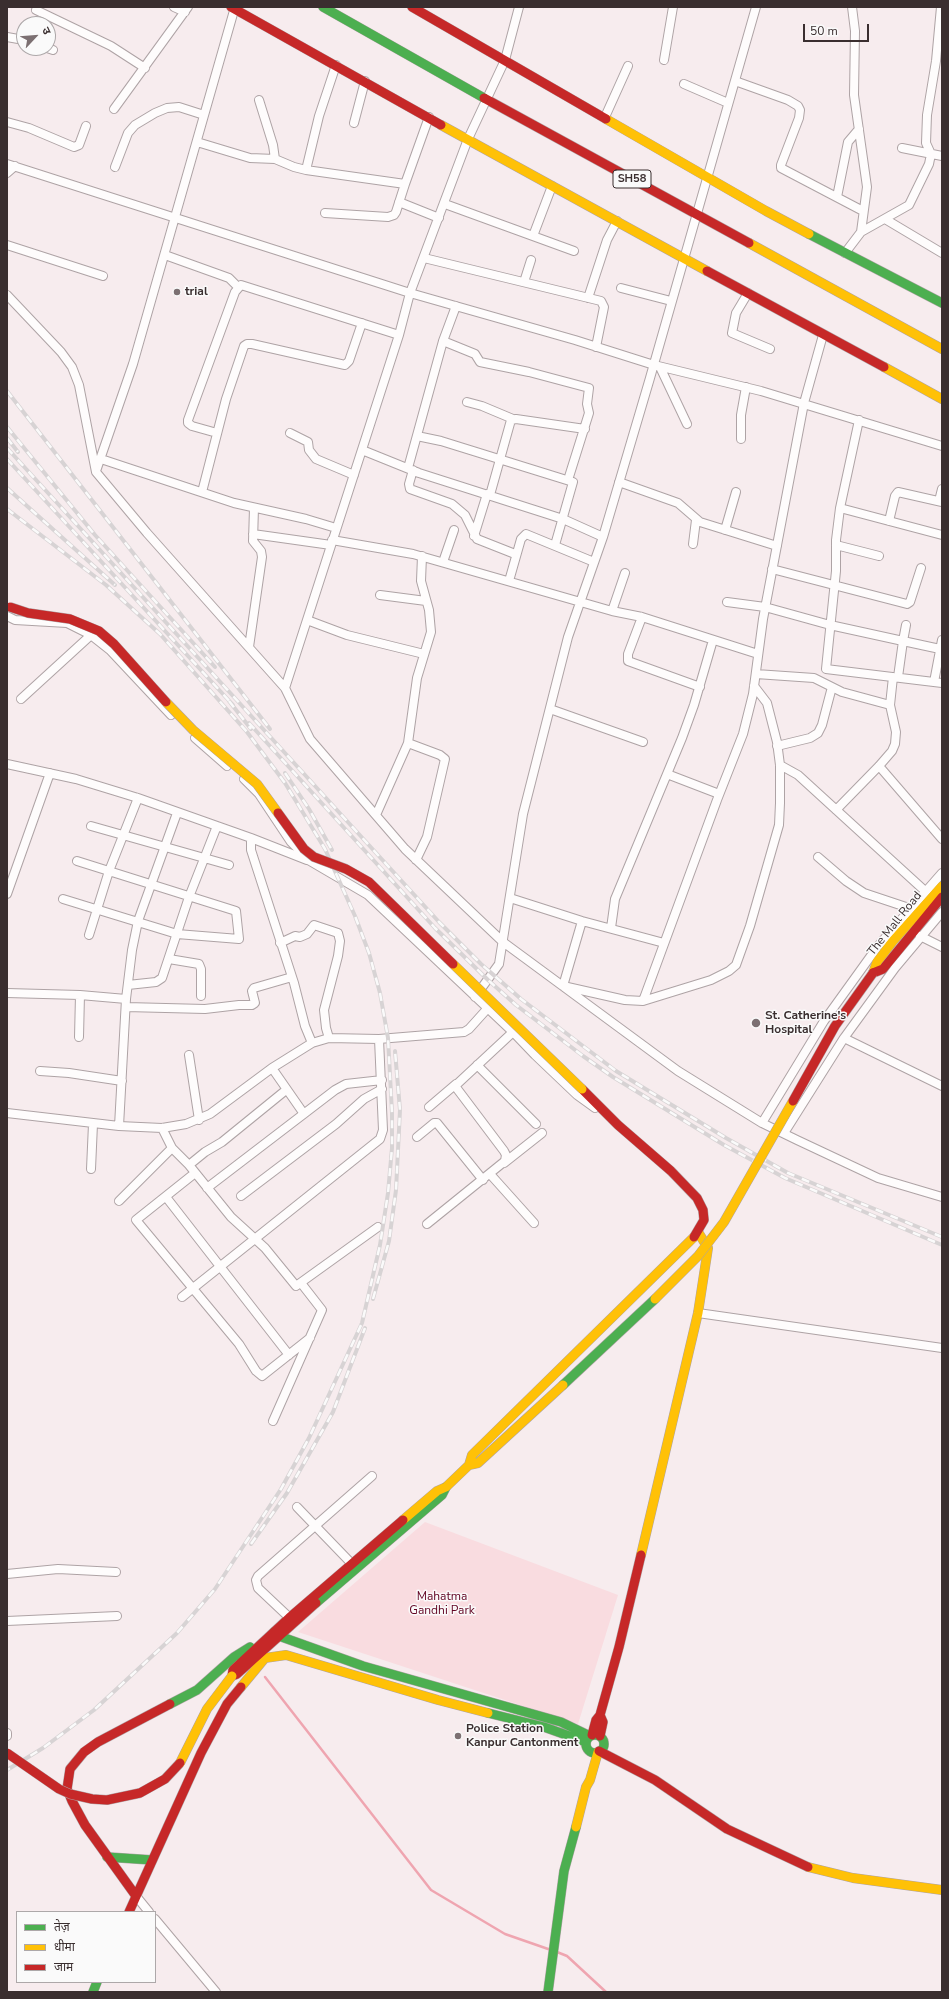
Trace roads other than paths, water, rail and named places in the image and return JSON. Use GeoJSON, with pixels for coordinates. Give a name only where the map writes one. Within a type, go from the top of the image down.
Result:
{"type":"FeatureCollection","features":[{"type":"Feature","properties":{"kind":"street"},"geometry":{"type":"LineString","coordinates":[[114,109],[186,10],[174,7]]}},
{"type":"Feature","properties":{"kind":"street","name":"SH58"},"geometry":{"type":"LineString","coordinates":[[323,7],[487,100],[942,349]]}},
{"type":"Feature","properties":{"kind":"street"},"geometry":{"type":"LineString","coordinates":[[412,7],[766,211],[942,303]]}},
{"type":"Feature","properties":{"kind":"street"},"geometry":{"type":"LineString","coordinates":[[285,688],[399,335],[410,293],[445,204],[468,139],[505,60],[519,7]]}},
{"type":"Feature","properties":{"kind":"street"},"geometry":{"type":"LineString","coordinates":[[664,60],[673,7]]}},
{"type":"Feature","properties":{"kind":"street"},"geometry":{"type":"LineString","coordinates":[[475,997],[499,964],[522,814],[568,637],[603,537],[619,482],[657,366],[671,301],[683,257],[756,7]]}},
{"type":"Feature","properties":{"kind":"street"},"geometry":{"type":"LineString","coordinates":[[852,7],[855,31],[854,95],[867,186],[861,232]]}},
{"type":"Feature","properties":{"kind":"street"},"geometry":{"type":"LineString","coordinates":[[845,253],[861,232],[909,205],[925,173],[931,154],[926,143],[927,115],[940,39],[941,7]]}},
{"type":"Feature","properties":{"kind":"street"},"geometry":{"type":"LineString","coordinates":[[96,472],[133,364],[234,8],[552,186],[942,399]]}},
{"type":"Feature","properties":{"kind":"street"},"geometry":{"type":"LineString","coordinates":[[36,10],[111,46],[145,68]]}},
{"type":"Feature","properties":{"kind":"street"},"geometry":{"type":"LineString","coordinates":[[306,170],[319,116],[336,65]]}},
{"type":"Feature","properties":{"kind":"street"},"geometry":{"type":"LineString","coordinates":[[605,117],[628,66]]}},
{"type":"Feature","properties":{"kind":"street"},"geometry":{"type":"LineString","coordinates":[[354,123],[365,81]]}},
{"type":"Feature","properties":{"kind":"street"},"geometry":{"type":"LineString","coordinates":[[735,81],[788,100],[798,106],[800,110],[799,118],[781,166],[863,212]]}},
{"type":"Feature","properties":{"kind":"street"},"geometry":{"type":"LineString","coordinates":[[684,84],[728,103]]}},
{"type":"Feature","properties":{"kind":"street"},"geometry":{"type":"LineString","coordinates":[[259,100],[273,144],[275,159]]}},
{"type":"Feature","properties":{"kind":"street"},"geometry":{"type":"LineString","coordinates":[[115,167],[128,133],[135,126],[155,113],[167,108],[179,107],[204,115]]}},
{"type":"Feature","properties":{"kind":"street"},"geometry":{"type":"LineString","coordinates":[[325,213],[388,217],[394,215],[414,154],[429,117]]}},
{"type":"Feature","properties":{"kind":"street"},"geometry":{"type":"LineString","coordinates":[[7,122],[29,128],[74,147],[79,145],[86,126]]}},
{"type":"Feature","properties":{"kind":"street"},"geometry":{"type":"LineString","coordinates":[[837,197],[848,142],[859,129]]}},
{"type":"Feature","properties":{"kind":"street"},"geometry":{"type":"LineString","coordinates":[[197,142],[250,158],[275,159],[306,170],[405,184]]}},
{"type":"Feature","properties":{"kind":"street"},"geometry":{"type":"LineString","coordinates":[[902,148],[942,156]]}},
{"type":"Feature","properties":{"kind":"street"},"geometry":{"type":"LineString","coordinates":[[7,173],[11,165],[176,216],[410,293],[657,366],[746,387],[804,403],[942,446]]}},
{"type":"Feature","properties":{"kind":"street"},"geometry":{"type":"LineString","coordinates":[[533,236],[552,186]]}},
{"type":"Feature","properties":{"kind":"street"},"geometry":{"type":"LineString","coordinates":[[399,202],[439,218]]}},
{"type":"Feature","properties":{"kind":"street"},"geometry":{"type":"LineString","coordinates":[[445,204],[574,252]]}},
{"type":"Feature","properties":{"kind":"street"},"geometry":{"type":"LineString","coordinates":[[885,219],[942,253]]}},
{"type":"Feature","properties":{"kind":"street"},"geometry":{"type":"LineString","coordinates":[[588,298],[607,240],[617,221]]}},
{"type":"Feature","properties":{"kind":"street"},"geometry":{"type":"LineString","coordinates":[[7,245],[103,276]]}},
{"type":"Feature","properties":{"kind":"street"},"geometry":{"type":"LineString","coordinates":[[164,255],[229,278],[238,287]]}},
{"type":"Feature","properties":{"kind":"street"},"geometry":{"type":"LineString","coordinates":[[424,258],[601,301],[604,305],[596,347]]}},
{"type":"Feature","properties":{"kind":"street"},"geometry":{"type":"LineString","coordinates":[[524,282],[531,260]]}},
{"type":"Feature","properties":{"kind":"street"},"geometry":{"type":"LineString","coordinates":[[238,287],[246,285],[399,335]]}},
{"type":"Feature","properties":{"kind":"street"},"geometry":{"type":"LineString","coordinates":[[217,433],[192,426],[188,423],[188,420],[238,287]]}},
{"type":"Feature","properties":{"kind":"street"},"geometry":{"type":"LineString","coordinates":[[621,288],[671,301]]}},
{"type":"Feature","properties":{"kind":"street"},"geometry":{"type":"LineString","coordinates":[[748,293],[736,313],[732,333],[770,349]]}},
{"type":"Feature","properties":{"kind":"street"},"geometry":{"type":"LineString","coordinates":[[7,295],[61,352],[72,367],[79,385],[96,472],[147,533],[285,688],[310,739],[416,860],[503,942],[678,1071],[762,1123],[878,1178],[942,1197]]}},
{"type":"Feature","properties":{"kind":"street"},"geometry":{"type":"LineString","coordinates":[[456,306],[443,341],[417,436],[409,484],[410,489],[458,507],[465,515],[474,536],[482,542],[515,554]]}},
{"type":"Feature","properties":{"kind":"street"},"geometry":{"type":"LineString","coordinates":[[202,492],[226,399],[245,345],[252,344],[345,365],[349,361],[362,323]]}},
{"type":"Feature","properties":{"kind":"street"},"geometry":{"type":"LineString","coordinates":[[643,1001],[719,794],[743,734],[754,686],[765,607],[804,403],[823,335]]}},
{"type":"Feature","properties":{"kind":"street"},"geometry":{"type":"LineString","coordinates":[[443,341],[475,354],[480,362],[529,372],[588,387],[590,391],[587,404],[589,413],[568,480]]}},
{"type":"Feature","properties":{"kind":"street"},"geometry":{"type":"LineString","coordinates":[[657,366],[687,424]]}},
{"type":"Feature","properties":{"kind":"street"},"geometry":{"type":"LineString","coordinates":[[741,439],[741,415],[746,387]]}},
{"type":"Feature","properties":{"kind":"street"},"geometry":{"type":"LineString","coordinates":[[467,402],[482,406],[513,419],[585,429]]}},
{"type":"Feature","properties":{"kind":"street"},"geometry":{"type":"LineString","coordinates":[[474,536],[500,459],[509,425],[513,419]]}},
{"type":"Feature","properties":{"kind":"street"},"geometry":{"type":"LineString","coordinates":[[859,420],[840,508],[836,545],[836,572],[833,585],[826,669],[938,682],[942,640]]}},
{"type":"Feature","properties":{"kind":"street"},"geometry":{"type":"LineString","coordinates":[[290,433],[308,442],[309,450],[316,458],[354,475]]}},
{"type":"Feature","properties":{"kind":"street"},"geometry":{"type":"LineString","coordinates":[[417,436],[441,441],[573,482],[555,546]]}},
{"type":"Feature","properties":{"kind":"street"},"geometry":{"type":"LineString","coordinates":[[362,450],[411,469],[562,519],[603,537]]}},
{"type":"Feature","properties":{"kind":"street"},"geometry":{"type":"LineString","coordinates":[[101,459],[254,508],[294,516],[336,528]]}},
{"type":"Feature","properties":{"kind":"street"},"geometry":{"type":"LineString","coordinates":[[619,482],[678,503],[696,520],[777,546]]}},
{"type":"Feature","properties":{"kind":"street"},"geometry":{"type":"LineString","coordinates":[[888,521],[895,496],[898,492],[941,502],[942,489]]}},
{"type":"Feature","properties":{"kind":"street"},"geometry":{"type":"LineString","coordinates":[[725,530],[736,492]]}},
{"type":"Feature","properties":{"kind":"street"},"geometry":{"type":"LineString","coordinates":[[249,647],[262,557],[261,552],[254,542],[254,508]]}},
{"type":"Feature","properties":{"kind":"street"},"geometry":{"type":"LineString","coordinates":[[840,508],[942,535]]}},
{"type":"Feature","properties":{"kind":"street"},"geometry":{"type":"LineString","coordinates":[[693,544],[696,520]]}},
{"type":"Feature","properties":{"kind":"street"},"geometry":{"type":"LineString","coordinates":[[443,562],[454,530]]}},
{"type":"Feature","properties":{"kind":"street"},"geometry":{"type":"LineString","coordinates":[[253,534],[331,542],[422,556],[612,611],[642,617],[758,654]]}},
{"type":"Feature","properties":{"kind":"street"},"geometry":{"type":"LineString","coordinates":[[509,581],[515,554],[521,538],[526,534],[594,562]]}},
{"type":"Feature","properties":{"kind":"street"},"geometry":{"type":"LineString","coordinates":[[836,545],[879,556]]}},
{"type":"Feature","properties":{"kind":"street"},"geometry":{"type":"LineString","coordinates":[[376,815],[408,743],[417,678],[431,632],[426,600],[421,581],[422,556]]}},
{"type":"Feature","properties":{"kind":"street"},"geometry":{"type":"LineString","coordinates":[[772,569],[907,604],[910,602],[921,568]]}},
{"type":"Feature","properties":{"kind":"street"},"geometry":{"type":"LineString","coordinates":[[612,611],[625,573]]}},
{"type":"Feature","properties":{"kind":"street"},"geometry":{"type":"LineString","coordinates":[[380,595],[426,600]]}},
{"type":"Feature","properties":{"kind":"street"},"geometry":{"type":"LineString","coordinates":[[727,602],[765,607],[830,625],[940,649]]}},
{"type":"Feature","properties":{"kind":"street"},"geometry":{"type":"LineString","coordinates":[[8,607],[15,620],[67,623],[91,635],[110,650],[160,705],[210,752],[240,775],[259,794],[291,842],[310,861]]}},
{"type":"Feature","properties":{"kind":"street"},"geometry":{"type":"LineString","coordinates":[[8,607],[28,613],[70,619],[100,631],[114,644],[192,730],[257,784],[304,849],[314,857],[346,869],[369,882],[618,1125],[671,1172],[697,1198],[703,1210],[704,1220],[698,1232],[619,1313],[472,1455],[469,1465],[446,1487],[442,1495],[291,1620]]}},
{"type":"Feature","properties":{"kind":"street"},"geometry":{"type":"LineString","coordinates":[[642,617],[628,654],[628,661],[700,687]]}},
{"type":"Feature","properties":{"kind":"street"},"geometry":{"type":"LineString","coordinates":[[307,620],[347,635],[424,654]]}},
{"type":"Feature","properties":{"kind":"street"},"geometry":{"type":"LineString","coordinates":[[836,810],[879,766],[892,751],[895,744],[896,732],[890,705],[906,625]]}},
{"type":"Feature","properties":{"kind":"street"},"geometry":{"type":"LineString","coordinates":[[21,699],[91,635]]}},
{"type":"Feature","properties":{"kind":"street"},"geometry":{"type":"LineString","coordinates":[[611,928],[615,899],[682,738],[700,687],[713,640]]}},
{"type":"Feature","properties":{"kind":"street"},"geometry":{"type":"LineString","coordinates":[[756,674],[814,678],[851,695],[890,705]]}},
{"type":"Feature","properties":{"kind":"street"},"geometry":{"type":"LineString","coordinates":[[563,986],[625,1000],[643,1001],[711,980],[736,965],[760,894],[779,825],[780,765],[777,746],[767,703],[754,686]]}},
{"type":"Feature","properties":{"kind":"street"},"geometry":{"type":"LineString","coordinates":[[777,746],[810,738],[818,734],[822,725],[832,687]]}},
{"type":"Feature","properties":{"kind":"street"},"geometry":{"type":"LineString","coordinates":[[550,709],[643,742]]}},
{"type":"Feature","properties":{"kind":"street"},"geometry":{"type":"LineString","coordinates":[[408,743],[440,754],[445,760],[427,837],[416,860]]}},
{"type":"Feature","properties":{"kind":"street"},"geometry":{"type":"LineString","coordinates":[[7,764],[50,773],[138,798],[251,838],[310,861],[368,895],[513,1032],[577,1095],[618,1125]]}},
{"type":"Feature","properties":{"kind":"street"},"geometry":{"type":"LineString","coordinates":[[780,765],[798,775],[925,890]]}},
{"type":"Feature","properties":{"kind":"street"},"geometry":{"type":"LineString","coordinates":[[879,766],[942,839]]}},
{"type":"Feature","properties":{"kind":"street"},"geometry":{"type":"LineString","coordinates":[[7,894],[50,773]]}},
{"type":"Feature","properties":{"kind":"street"},"geometry":{"type":"LineString","coordinates":[[667,774],[719,794]]}},
{"type":"Feature","properties":{"kind":"street"},"geometry":{"type":"LineString","coordinates":[[89,935],[108,871],[138,798]]}},
{"type":"Feature","properties":{"kind":"street"},"geometry":{"type":"LineString","coordinates":[[119,1126],[126,1003],[132,950],[138,921],[150,884],[177,813]]}},
{"type":"Feature","properties":{"kind":"street"},"geometry":{"type":"LineString","coordinates":[[91,826],[229,865]]}},
{"type":"Feature","properties":{"kind":"street"},"geometry":{"type":"LineString","coordinates":[[128,985],[159,981],[162,978],[189,897],[216,826]]}},
{"type":"Feature","properties":{"kind":"street"},"geometry":{"type":"LineString","coordinates":[[251,838],[251,850],[292,977],[305,1026],[312,1043]]}},
{"type":"Feature","properties":{"kind":"street"},"geometry":{"type":"LineString","coordinates":[[818,857],[864,893],[909,908]]}},
{"type":"Feature","properties":{"kind":"street"},"geometry":{"type":"LineString","coordinates":[[63,899],[97,908],[177,934],[239,939],[236,911],[77,861]]}},
{"type":"Feature","properties":{"kind":"street"},"geometry":{"type":"LineString","coordinates":[[762,1123],[824,1021],[878,946],[909,908],[942,873]]}},
{"type":"Feature","properties":{"kind":"street","name":"The Mall Road"},"geometry":{"type":"LineString","coordinates":[[873,973],[877,962],[893,941],[942,886]]}},
{"type":"Feature","properties":{"kind":"street","name":"The Mall Road"},"geometry":{"type":"LineString","coordinates":[[873,973],[883,969],[942,897]]}},
{"type":"Feature","properties":{"kind":"street"},"geometry":{"type":"LineString","coordinates":[[510,898],[582,921],[664,944]]}},
{"type":"Feature","properties":{"kind":"street"},"geometry":{"type":"LineString","coordinates":[[784,1133],[844,1038],[920,936],[942,912]]}},
{"type":"Feature","properties":{"kind":"street"},"geometry":{"type":"LineString","coordinates":[[563,986],[582,921]]}},
{"type":"Feature","properties":{"kind":"street"},"geometry":{"type":"LineString","coordinates":[[280,943],[295,936],[300,937],[307,934],[314,925],[338,933],[340,941],[338,956],[324,1010],[329,1038]]}},
{"type":"Feature","properties":{"kind":"street"},"geometry":{"type":"LineString","coordinates":[[920,936],[942,947]]}},
{"type":"Feature","properties":{"kind":"street"},"geometry":{"type":"LineString","coordinates":[[169,959],[199,964],[201,969],[201,996]]}},
{"type":"Feature","properties":{"kind":"street"},"geometry":{"type":"LineString","coordinates":[[469,1465],[478,1463],[583,1367],[698,1256],[724,1222],[836,1026],[873,973]]}},
{"type":"Feature","properties":{"kind":"street"},"geometry":{"type":"LineString","coordinates":[[7,993],[80,995],[181,1010],[252,1005],[255,1003],[252,991],[254,988],[292,977]]}},
{"type":"Feature","properties":{"kind":"street"},"geometry":{"type":"LineString","coordinates":[[79,1037],[80,995]]}},
{"type":"Feature","properties":{"kind":"street"},"geometry":{"type":"LineString","coordinates":[[7,1113],[93,1124],[162,1128],[199,1120],[216,1110],[272,1068],[312,1043],[329,1038],[378,1039],[464,1032],[469,1029],[487,1009]]}},
{"type":"Feature","properties":{"kind":"street"},"geometry":{"type":"LineString","coordinates":[[429,1107],[513,1032]]}},
{"type":"Feature","properties":{"kind":"street"},"geometry":{"type":"LineString","coordinates":[[844,1038],[942,1086]]}},
{"type":"Feature","properties":{"kind":"street"},"geometry":{"type":"LineString","coordinates":[[182,1296],[256,1239],[380,1139],[383,1130],[382,1080],[378,1039]]}},
{"type":"Feature","properties":{"kind":"street"},"geometry":{"type":"LineString","coordinates":[[189,1055],[199,1120]]}},
{"type":"Feature","properties":{"kind":"street"},"geometry":{"type":"LineString","coordinates":[[477,1065],[536,1124]]}},
{"type":"Feature","properties":{"kind":"street"},"geometry":{"type":"LineString","coordinates":[[272,1068],[304,1114]]}},
{"type":"Feature","properties":{"kind":"street"},"geometry":{"type":"LineString","coordinates":[[40,1071],[69,1073],[122,1081]]}},
{"type":"Feature","properties":{"kind":"street"},"geometry":{"type":"LineString","coordinates":[[207,1188],[335,1090],[346,1084],[382,1080]]}},
{"type":"Feature","properties":{"kind":"street"},"geometry":{"type":"LineString","coordinates":[[456,1084],[456,1089],[506,1155],[503,1164]]}},
{"type":"Feature","properties":{"kind":"street"},"geometry":{"type":"LineString","coordinates":[[241,1196],[336,1124],[364,1099],[382,1089]]}},
{"type":"Feature","properties":{"kind":"street"},"geometry":{"type":"LineString","coordinates":[[189,1165],[205,1152],[222,1142],[286,1090]]}},
{"type":"Feature","properties":{"kind":"street"},"geometry":{"type":"LineString","coordinates":[[417,1137],[432,1124],[437,1123],[483,1180]]}},
{"type":"Feature","properties":{"kind":"street"},"geometry":{"type":"LineString","coordinates":[[91,1168],[93,1124]]}},
{"type":"Feature","properties":{"kind":"street"},"geometry":{"type":"LineString","coordinates":[[162,1128],[172,1148],[189,1165],[231,1217],[256,1239],[296,1286],[378,1227]]}},
{"type":"Feature","properties":{"kind":"street"},"geometry":{"type":"LineString","coordinates":[[427,1224],[542,1132]]}},
{"type":"Feature","properties":{"kind":"street"},"geometry":{"type":"LineString","coordinates":[[119,1201],[172,1148]]}},
{"type":"Feature","properties":{"kind":"street"},"geometry":{"type":"LineString","coordinates":[[195,1173],[136,1220],[239,1344],[256,1371],[262,1376],[310,1338]]}},
{"type":"Feature","properties":{"kind":"street"},"geometry":{"type":"LineString","coordinates":[[490,1174],[534,1223]]}},
{"type":"Feature","properties":{"kind":"street"},"geometry":{"type":"LineString","coordinates":[[166,1197],[289,1355]]}},
{"type":"Feature","properties":{"kind":"street"},"geometry":{"type":"LineString","coordinates":[[548,1992],[564,1871],[586,1786],[585,1778],[595,1744],[596,1720],[600,1715],[619,1647],[698,1313],[708,1248],[698,1232]]}},
{"type":"Feature","properties":{"kind":"street"},"geometry":{"type":"LineString","coordinates":[[273,1420],[322,1310],[301,1283]]}},
{"type":"Feature","properties":{"kind":"street"},"geometry":{"type":"LineString","coordinates":[[698,1313],[942,1348]]}},
{"type":"Feature","properties":{"kind":"street"},"geometry":{"type":"LineString","coordinates":[[291,1620],[258,1588],[256,1580],[258,1576],[372,1476]]}},
{"type":"Feature","properties":{"kind":"street"},"geometry":{"type":"LineString","coordinates":[[129,1911],[201,1753],[227,1704],[257,1657],[276,1634],[352,1564],[437,1491],[446,1487]]}},
{"type":"Feature","properties":{"kind":"street"},"geometry":{"type":"LineString","coordinates":[[297,1507],[352,1564]]}},
{"type":"Feature","properties":{"kind":"street"},"geometry":{"type":"LineString","coordinates":[[7,1574],[58,1569],[116,1572]]}},
{"type":"Feature","properties":{"kind":"street"},"geometry":{"type":"LineString","coordinates":[[7,1621],[118,1616]]}},
{"type":"Feature","properties":{"kind":"street"},"geometry":{"type":"LineString","coordinates":[[148,1911],[107,1857],[86,1825],[67,1789],[70,1769],[75,1761],[98,1742],[197,1690],[234,1657],[276,1634],[363,1666],[561,1722],[595,1744],[614,1760],[622,1762],[655,1780],[727,1829],[788,1859],[813,1869],[853,1878],[942,1890]]}},
{"type":"Feature","properties":{"kind":"street"},"geometry":{"type":"LineString","coordinates":[[7,1753],[46,1780],[70,1794],[92,1799],[107,1800],[140,1793],[165,1779],[175,1769],[184,1757],[207,1709],[232,1676],[233,1670],[257,1657],[286,1655],[438,1700],[544,1727],[595,1744]]}},
{"type":"Feature","properties":{"kind":"street"},"geometry":{"type":"LineString","coordinates":[[487,1713],[491,1702]]}},
{"type":"Feature","properties":{"kind":"street"},"geometry":{"type":"LineString","coordinates":[[107,1857],[152,1860]]}},
{"type":"Feature","properties":{"kind":"street"},"geometry":{"type":"LineString","coordinates":[[156,1920],[216,1992]]}},
{"type":"Feature","properties":{"kind":"street"},"geometry":{"type":"LineString","coordinates":[[92,1992],[96,1983]]}},
{"type":"Feature","properties":{"kind":"waterway"},"geometry":{"type":"LineString","coordinates":[[265,1677],[431,1890],[505,1934],[551,1950]]}},
{"type":"Feature","properties":{"kind":"waterway"},"geometry":{"type":"LineString","coordinates":[[557,1952],[567,1956],[606,1992]]}},
{"type":"Feature","properties":{"kind":"railway"},"geometry":{"type":"LineString","coordinates":[[7,391],[270,729]]}},
{"type":"Feature","properties":{"kind":"railway"},"geometry":{"type":"LineString","coordinates":[[7,427],[95,535],[215,667]]}},
{"type":"Feature","properties":{"kind":"railway"},"geometry":{"type":"LineString","coordinates":[[7,438],[18,452]]}},
{"type":"Feature","properties":{"kind":"railway"},"geometry":{"type":"LineString","coordinates":[[7,448],[439,922],[481,964],[521,999],[616,1071],[726,1138],[788,1173],[942,1237]]}},
{"type":"Feature","properties":{"kind":"railway"},"geometry":{"type":"LineString","coordinates":[[7,459],[233,705]]}},
{"type":"Feature","properties":{"kind":"railway"},"geometry":{"type":"LineString","coordinates":[[7,488],[115,585]]}},
{"type":"Feature","properties":{"kind":"railway"},"geometry":{"type":"LineString","coordinates":[[7,509],[106,585],[160,634],[247,732],[285,783],[325,849],[355,916],[369,953],[380,993],[388,1038],[392,1113],[392,1148],[388,1193],[380,1245],[362,1323],[309,1438],[281,1489],[215,1589],[177,1633],[94,1710],[43,1748],[7,1770]]}},
{"type":"Feature","properties":{"kind":"railway"},"geometry":{"type":"LineString","coordinates":[[229,701],[251,729]]}},
{"type":"Feature","properties":{"kind":"railway"},"geometry":{"type":"LineString","coordinates":[[249,723],[435,928],[516,1005],[583,1056],[613,1077],[724,1145],[785,1178],[942,1245]]}},
{"type":"Feature","properties":{"kind":"railway"},"geometry":{"type":"LineString","coordinates":[[285,773],[309,809],[332,850]]}},
{"type":"Feature","properties":{"kind":"railway"},"geometry":{"type":"LineString","coordinates":[[373,1299],[389,1241],[396,1190],[400,1110],[395,1051]]}},
{"type":"Feature","properties":{"kind":"railway"},"geometry":{"type":"LineString","coordinates":[[251,1544],[287,1493],[333,1412],[365,1328]]}},
{"type":"Feature","properties":{"kind":"place","name":"trial"},"geometry":{"type":"Point","coordinates":[177,292]}},
{"type":"Feature","properties":{"kind":"place","name":"St. Catherine's Hospital"},"geometry":{"type":"Point","coordinates":[756,1023]}},
{"type":"Feature","properties":{"kind":"place","name":"Police Station Kanpur Cantonment"},"geometry":{"type":"Point","coordinates":[458,1736]}},
{"type":"Feature","properties":{"kind":"park label","name":"Mahatma Gandhi Park"},"geometry":{"type":"Point","coordinates":[442,1604]}}]}
